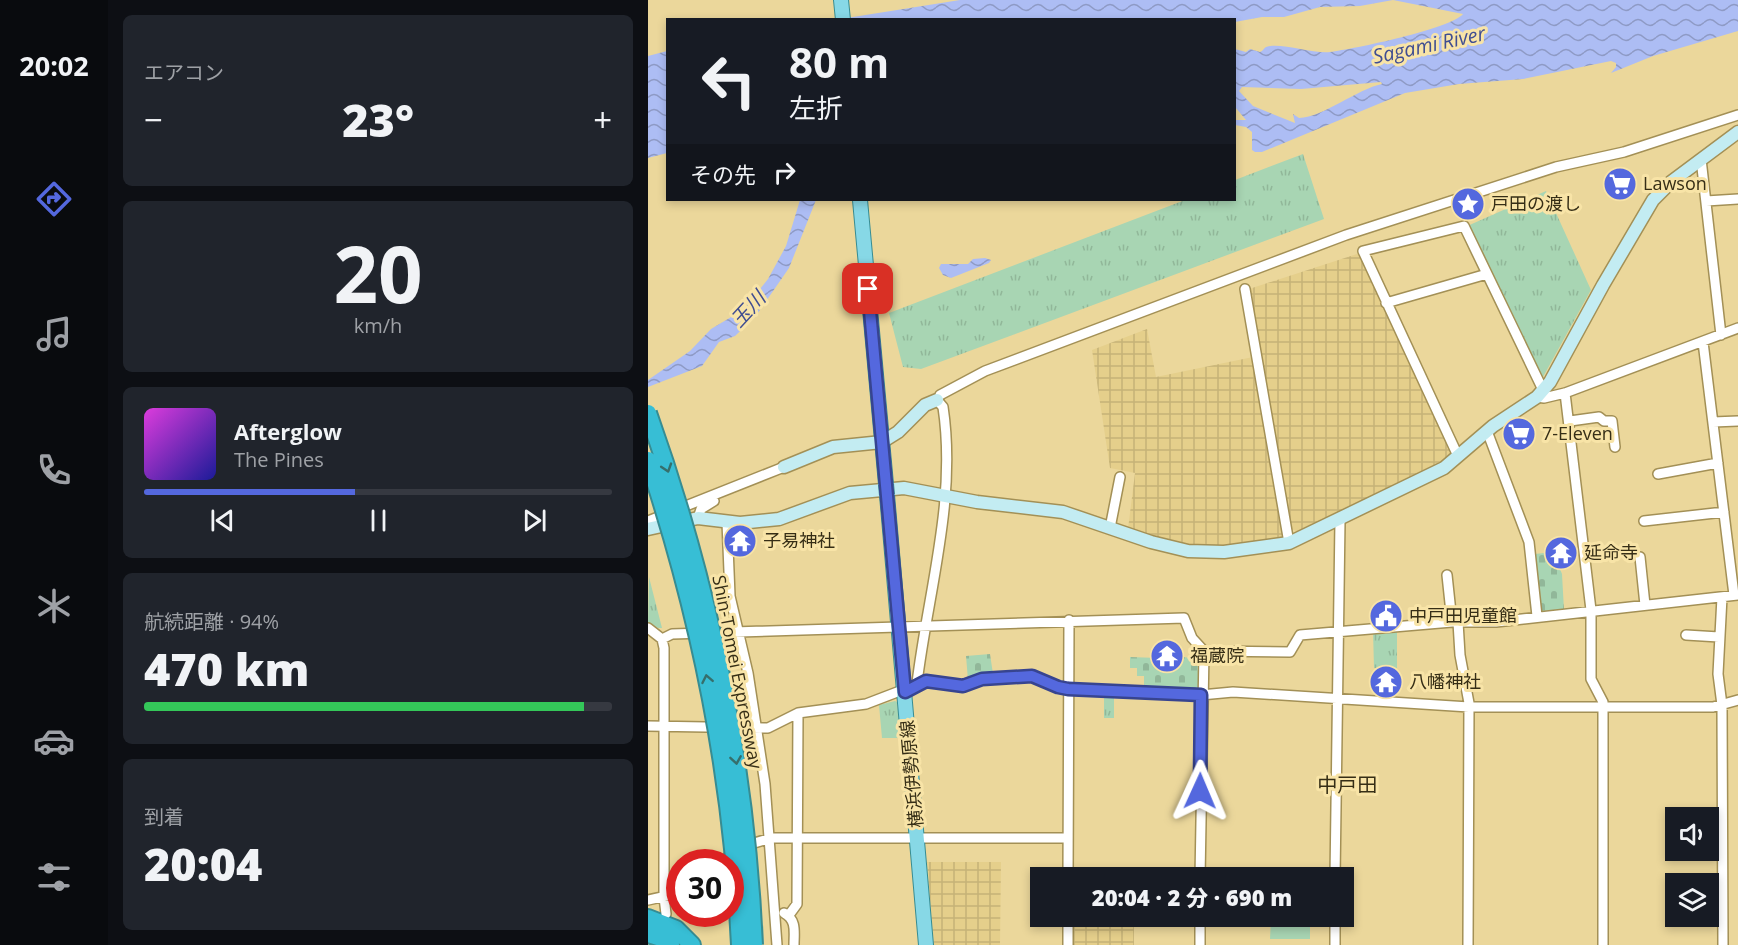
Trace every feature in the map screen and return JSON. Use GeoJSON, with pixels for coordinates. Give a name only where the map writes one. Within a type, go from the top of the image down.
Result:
{"type":"FeatureCollection","features":[{"type":"Feature","properties":{"kind":"highway","name":"Shin-Tomei Expressway"},"geometry":{"type":"LineString","coordinates":[[648,413],[693,552],[719,665],[743,811],[754,945]]}},
{"type":"Feature","properties":{"kind":"highway","name":"Shin-Tomei Expressway"},"geometry":{"type":"LineString","coordinates":[[648,460],[676,550],[707,683],[730,823],[740,945]]}},
{"type":"Feature","properties":{"kind":"highway"},"geometry":{"type":"LineString","coordinates":[[648,918],[676,929],[692,945]]}},
{"type":"Feature","properties":{"kind":"highway"},"geometry":{"type":"LineString","coordinates":[[648,934],[661,938],[671,945]]}},
{"type":"Feature","properties":{"kind":"main road"},"geometry":{"type":"LineString","coordinates":[[841,0],[843,18]]}},
{"type":"Feature","properties":{"kind":"main road","name":"横浜伊勢原線"},"geometry":{"type":"LineString","coordinates":[[860,201],[926,945]]}},
{"type":"Feature","properties":{"kind":"street"},"geometry":{"type":"LineString","coordinates":[[648,521],[833,447],[898,432],[925,405],[985,371],[1346,235],[1556,167],[1616,154],[1713,125],[1738,115]]}},
{"type":"Feature","properties":{"kind":"street"},"geometry":{"type":"LineString","coordinates":[[648,529],[679,520],[698,518],[750,523],[789,517],[841,495],[867,490],[904,488],[1063,512],[1150,543],[1197,551],[1224,552],[1289,543],[1444,468],[1487,431],[1540,394],[1550,382],[1644,212],[1671,182],[1735,135],[1720,126],[1713,125]]}},
{"type":"Feature","properties":{"kind":"street"},"geometry":{"type":"LineString","coordinates":[[1701,159],[1721,335]]}},
{"type":"Feature","properties":{"kind":"street"},"geometry":{"type":"LineString","coordinates":[[1706,201],[1738,199]]}},
{"type":"Feature","properties":{"kind":"street"},"geometry":{"type":"LineString","coordinates":[[1458,456],[1363,251],[1464,226],[1544,399],[1738,328]]}},
{"type":"Feature","properties":{"kind":"street"},"geometry":{"type":"LineString","coordinates":[[1386,303],[1487,274]]}},
{"type":"Feature","properties":{"kind":"street"},"geometry":{"type":"LineString","coordinates":[[1245,289],[1289,543]]}},
{"type":"Feature","properties":{"kind":"street"},"geometry":{"type":"LineString","coordinates":[[1204,651],[1290,652],[1300,635],[1455,622],[1496,622],[1736,595],[1703,342]]}},
{"type":"Feature","properties":{"kind":"street"},"geometry":{"type":"LineString","coordinates":[[1565,393],[1591,610],[1591,679],[1602,698],[1603,707],[1603,945]]}},
{"type":"Feature","properties":{"kind":"street"},"geometry":{"type":"LineString","coordinates":[[918,683],[946,496],[948,446],[943,407],[938,398]]}},
{"type":"Feature","properties":{"kind":"street"},"geometry":{"type":"LineString","coordinates":[[1570,421],[1599,417],[1604,421],[1615,420],[1615,447]]}},
{"type":"Feature","properties":{"kind":"street"},"geometry":{"type":"LineString","coordinates":[[1713,422],[1738,421]]}},
{"type":"Feature","properties":{"kind":"street"},"geometry":{"type":"LineString","coordinates":[[1487,431],[1529,542],[1538,616]]}},
{"type":"Feature","properties":{"kind":"street"},"geometry":{"type":"LineString","coordinates":[[1658,474],[1718,463]]}},
{"type":"Feature","properties":{"kind":"street"},"geometry":{"type":"LineString","coordinates":[[698,518],[705,505],[762,480],[784,467]]}},
{"type":"Feature","properties":{"kind":"street"},"geometry":{"type":"LineString","coordinates":[[1110,528],[1120,488],[1120,477]]}},
{"type":"Feature","properties":{"kind":"street"},"geometry":{"type":"LineString","coordinates":[[1650,522],[1724,512]]}},
{"type":"Feature","properties":{"kind":"street"},"geometry":{"type":"LineString","coordinates":[[1335,867],[1336,699],[1341,631],[1340,520]]}},
{"type":"Feature","properties":{"kind":"street"},"geometry":{"type":"LineString","coordinates":[[728,522],[730,596],[758,729],[771,838],[777,945]]}},
{"type":"Feature","properties":{"kind":"street"},"geometry":{"type":"LineString","coordinates":[[1638,561],[1645,605]]}},
{"type":"Feature","properties":{"kind":"street"},"geometry":{"type":"LineString","coordinates":[[1447,575],[1469,707],[1468,945]]}},
{"type":"Feature","properties":{"kind":"street"},"geometry":{"type":"LineString","coordinates":[[1722,597],[1718,674],[1722,705],[1723,945]]}},
{"type":"Feature","properties":{"kind":"street"},"geometry":{"type":"LineString","coordinates":[[666,914],[664,897],[664,727],[653,634],[1184,618],[1192,638],[1204,651],[1201,695],[1200,867]]}},
{"type":"Feature","properties":{"kind":"street"},"geometry":{"type":"LineString","coordinates":[[1068,867],[1069,620]]}},
{"type":"Feature","properties":{"kind":"street"},"geometry":{"type":"LineString","coordinates":[[1686,635],[1719,637]]}},
{"type":"Feature","properties":{"kind":"street"},"geometry":{"type":"LineString","coordinates":[[648,726],[768,728],[798,714],[866,705],[905,692],[918,683],[932,681],[963,686],[982,679],[1032,676],[1068,689],[1201,695],[1233,692],[1469,707],[1722,705],[1738,700]]}},
{"type":"Feature","properties":{"kind":"street"},"geometry":{"type":"LineString","coordinates":[[789,915],[797,904],[798,714]]}},
{"type":"Feature","properties":{"kind":"street"},"geometry":{"type":"LineString","coordinates":[[738,849],[771,838],[1068,838]]}},
{"type":"Feature","properties":{"kind":"street"},"geometry":{"type":"LineString","coordinates":[[648,900],[664,897]]}},
{"type":"Feature","properties":{"kind":"street"},"geometry":{"type":"LineString","coordinates":[[776,912],[789,915]]}},
{"type":"Feature","properties":{"kind":"street"},"geometry":{"type":"LineString","coordinates":[[789,915],[794,925],[794,945]]}},
{"type":"Feature","properties":{"kind":"street"},"geometry":{"type":"LineString","coordinates":[[1068,927],[1068,945]]}},
{"type":"Feature","properties":{"kind":"street"},"geometry":{"type":"LineString","coordinates":[[1200,927],[1200,945]]}},
{"type":"Feature","properties":{"kind":"street"},"geometry":{"type":"LineString","coordinates":[[1335,927],[1335,945]]}},
{"type":"Feature","properties":{"kind":"shaded area"},"geometry":{"type":"Polygon","coordinates":[[[1360,253],[1452,452],[1449,457],[1301,533],[1289,528],[1249,289],[1360,253]]]}},
{"type":"Feature","properties":{"kind":"shaded area"},"geometry":{"type":"Polygon","coordinates":[[[1147,329],[1156,377],[1253,357],[1284,532],[1281,537],[1221,546],[1172,543],[1128,529],[1135,473],[1110,468],[1092,350],[1147,329]]]}},
{"type":"Feature","properties":{"kind":"shaded area"},"geometry":{"type":"Polygon","coordinates":[[[927,862],[1001,862],[1000,945],[934,945],[927,862]]]}},
{"type":"Feature","properties":{"kind":"shaded area"},"geometry":{"type":"Polygon","coordinates":[[[1070,927],[1134,927],[1134,945],[1070,945],[1070,927]]]}},
{"type":"Feature","properties":{"kind":"green space"},"geometry":{"type":"Polygon","coordinates":[[[1303,154],[1324,219],[921,369],[903,367],[889,313],[1182,201],[1236,201],[1236,180],[1303,154]]]}},
{"type":"Feature","properties":{"kind":"green space"},"geometry":{"type":"Polygon","coordinates":[[[1546,191],[1591,290],[1543,377],[1539,378],[1465,227],[1546,191]]]}},
{"type":"Feature","properties":{"kind":"green space"},"geometry":{"type":"Polygon","coordinates":[[[1553,552],[1555,569],[1560,569],[1562,574],[1564,610],[1541,613],[1535,554],[1553,552]]]}},
{"type":"Feature","properties":{"kind":"green space"},"geometry":{"type":"Polygon","coordinates":[[[649,577],[662,628],[648,622],[649,577]]]}},
{"type":"Feature","properties":{"kind":"green space"},"geometry":{"type":"Polygon","coordinates":[[[1397,629],[1397,668],[1374,668],[1373,631],[1397,629]]]}},
{"type":"Feature","properties":{"kind":"green space"},"geometry":{"type":"Polygon","coordinates":[[[990,654],[993,674],[980,675],[968,680],[966,656],[990,654]]]}},
{"type":"Feature","properties":{"kind":"green space"},"geometry":{"type":"Polygon","coordinates":[[[1160,654],[1191,658],[1191,656],[1202,656],[1200,689],[1144,687],[1144,676],[1137,676],[1137,668],[1130,668],[1130,657],[1158,658],[1160,654]]]}},
{"type":"Feature","properties":{"kind":"green space"},"geometry":{"type":"Polygon","coordinates":[[[1104,694],[1114,694],[1114,718],[1104,718],[1104,694]]]}},
{"type":"Feature","properties":{"kind":"green space"},"geometry":{"type":"Polygon","coordinates":[[[895,701],[902,738],[882,738],[879,705],[895,701]]]}},
{"type":"Feature","properties":{"kind":"green space"},"geometry":{"type":"Polygon","coordinates":[[[1271,927],[1310,927],[1310,939],[1270,939],[1271,927]]]}},
{"type":"Feature","properties":{"kind":"water"},"geometry":{"type":"Polygon","coordinates":[[[960,0],[1393,0],[1360,6],[1320,7],[1284,17],[1262,17],[1236,22],[1236,18],[847,18],[960,0]]]}},
{"type":"Feature","properties":{"kind":"water","name":"Sagami River"},"geometry":{"type":"Polygon","coordinates":[[[1393,0],[1738,0],[1738,31],[1653,56],[1611,73],[1616,63],[1611,61],[1523,79],[1459,84],[1405,93],[1262,152],[1252,150],[1252,132],[1246,127],[1236,125],[1236,120],[1246,120],[1236,108],[1236,49],[1246,52],[1250,49],[1260,52],[1266,47],[1280,46],[1330,52],[1422,32],[1455,20],[1463,14],[1393,0]],[[1381,82],[1301,89],[1242,87],[1239,91],[1253,106],[1295,123],[1293,114],[1299,118],[1319,113],[1382,84],[1381,82]]]}},
{"type":"Feature","properties":{"kind":"water"},"geometry":{"type":"Polygon","coordinates":[[[666,51],[666,153],[648,158],[648,56],[666,51]]]}},
{"type":"Feature","properties":{"kind":"water","name":"玉川"},"geometry":{"type":"Polygon","coordinates":[[[800,201],[816,201],[789,268],[755,317],[735,336],[719,342],[702,366],[648,387],[648,380],[690,351],[711,329],[743,310],[768,279],[786,246],[800,201]]]}},
{"type":"Feature","properties":{"kind":"water"},"geometry":{"type":"Polygon","coordinates":[[[973,259],[991,260],[989,263],[951,278],[943,275],[939,268],[941,264],[968,264],[973,259]]]}},
{"type":"Feature","properties":{"kind":"place","name":"Lawson"},"geometry":{"type":"Point","coordinates":[1620,184]}},
{"type":"Feature","properties":{"kind":"place","name":"戸田の渡し"},"geometry":{"type":"Point","coordinates":[1468,204]}},
{"type":"Feature","properties":{"kind":"place","name":"7-Eleven"},"geometry":{"type":"Point","coordinates":[1519,434]}},
{"type":"Feature","properties":{"kind":"place","name":"子易神社"},"geometry":{"type":"Point","coordinates":[740,541]}},
{"type":"Feature","properties":{"kind":"place","name":"延命寺"},"geometry":{"type":"Point","coordinates":[1561,553]}},
{"type":"Feature","properties":{"kind":"place","name":"中戸田児童館"},"geometry":{"type":"Point","coordinates":[1386,616]}},
{"type":"Feature","properties":{"kind":"place","name":"福蔵院"},"geometry":{"type":"Point","coordinates":[1167,656]}},
{"type":"Feature","properties":{"kind":"place","name":"八幡神社"},"geometry":{"type":"Point","coordinates":[1386,682]}},
{"type":"Feature","properties":{"kind":"district","name":"中戸田"},"geometry":{"type":"Point","coordinates":[1347,785]}},
{"type":"Feature","properties":{"kind":"route"},"geometry":{"type":"LineString","coordinates":[[868,289],[905,692],[918,683],[926,681],[963,686],[982,679],[1032,676],[1050,685],[1068,689],[1201,695],[1200,791]]}}]}
